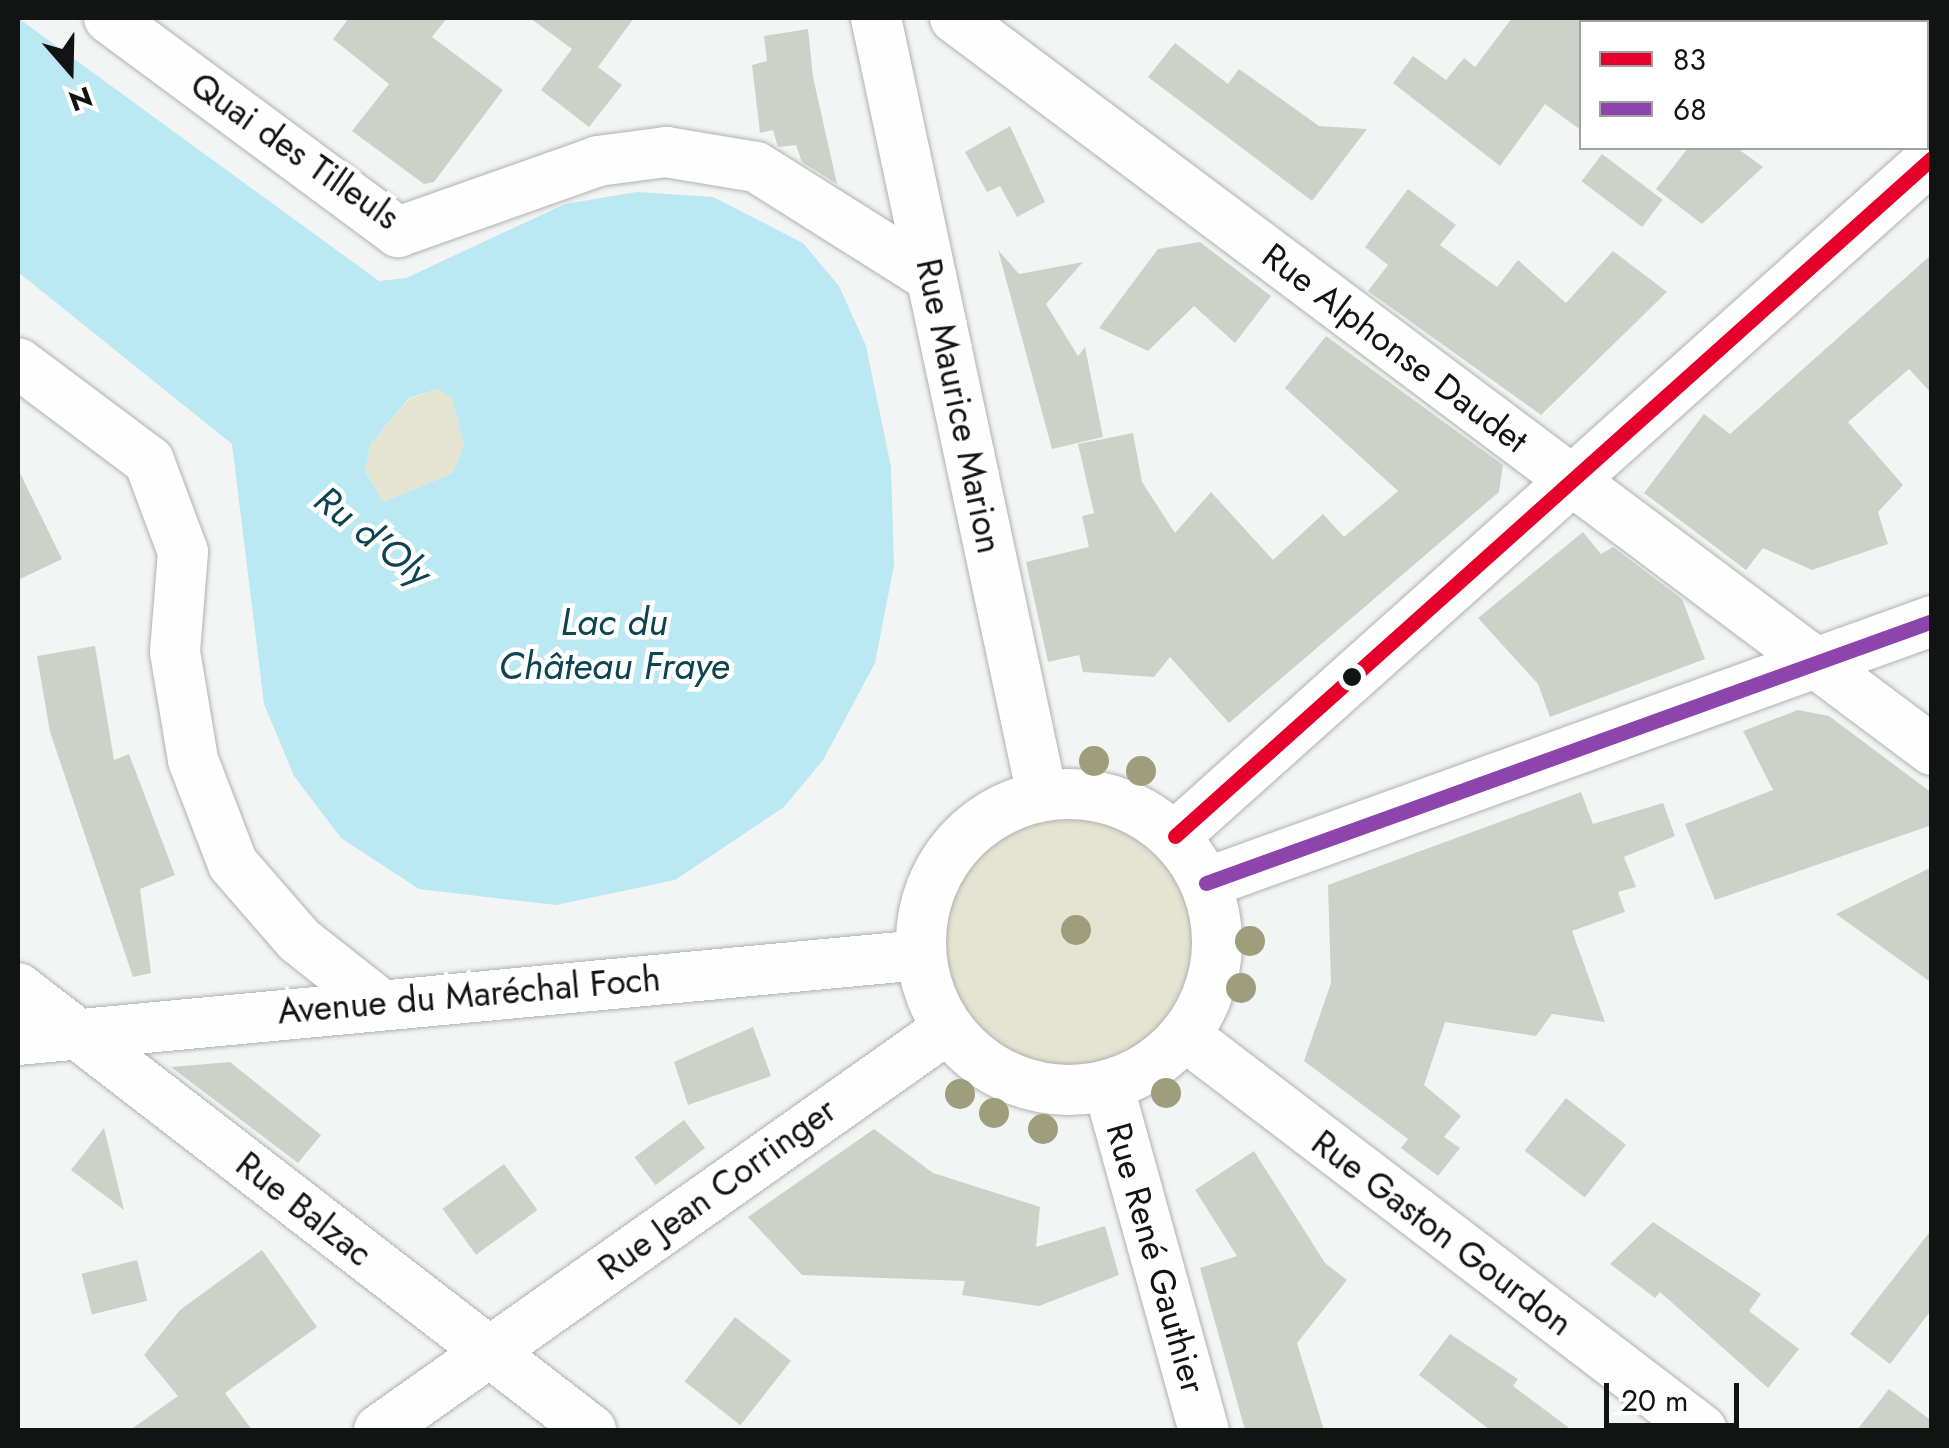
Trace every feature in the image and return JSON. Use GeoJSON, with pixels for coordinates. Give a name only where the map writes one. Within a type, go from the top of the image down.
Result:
{"type":"FeatureCollection","features":[{"type":"Feature","properties":{"kind":"street","name":"Quai des Tilleuls"},"geometry":{"type":"LineString","coordinates":[[109,18],[398,232],[598,161],[666,152],[756,167],[931,277]]}},
{"type":"Feature","properties":{"kind":"street","name":"Rue Maurice Marion"},"geometry":{"type":"LineString","coordinates":[[876,18],[1042,795]]}},
{"type":"Feature","properties":{"kind":"street","name":"Rue Alphonse Daudet"},"geometry":{"type":"LineString","coordinates":[[954,18],[1932,750]]}},
{"type":"Feature","properties":{"kind":"street"},"geometry":{"type":"LineString","coordinates":[[1175,836],[1932,158]]}},
{"type":"Feature","properties":{"kind":"street"},"geometry":{"type":"LineString","coordinates":[[18,363],[148,461],[183,552],[174,652],[193,760],[233,864],[300,940],[375,1000]]}},
{"type":"Feature","properties":{"kind":"street"},"geometry":{"type":"LineString","coordinates":[[1206,883],[1932,621]]}},
{"type":"Feature","properties":{"kind":"street"},"geometry":{"type":"LineString","coordinates":[[1090,794],[1136,808],[1175,836],[1206,883],[1216,962],[1184,1035],[1108,1085],[1019,1082],[948,1028],[920,954],[922,911],[965,835],[1042,795],[1090,794]]}},
{"type":"Feature","properties":{"kind":"street","name":"Avenue du Maréchal Foch"},"geometry":{"type":"LineString","coordinates":[[18,1040],[375,1000],[920,954]]}},
{"type":"Feature","properties":{"kind":"street","name":"Rue Balzac"},"geometry":{"type":"LineString","coordinates":[[18,988],[591,1430]]}},
{"type":"Feature","properties":{"kind":"street","name":"Rue Jean Corringer"},"geometry":{"type":"LineString","coordinates":[[379,1430],[948,1028]]}},
{"type":"Feature","properties":{"kind":"street","name":"Rue Gaston Gourdon"},"geometry":{"type":"LineString","coordinates":[[1184,1035],[1702,1430]]}},
{"type":"Feature","properties":{"kind":"street","name":"Rue René Gauthier"},"geometry":{"type":"LineString","coordinates":[[1108,1085],[1204,1430]]}},
{"type":"Feature","properties":{"kind":"green space"},"geometry":{"type":"Polygon","coordinates":[[[438,389],[452,398],[464,445],[453,473],[383,502],[365,471],[370,445],[409,399],[438,389]]]}},
{"type":"Feature","properties":{"kind":"green space"},"geometry":{"type":"Polygon","coordinates":[[[1072,810],[1121,820],[1162,848],[1190,889],[1200,938],[1190,987],[1162,1028],[1121,1056],[1072,1066],[1023,1056],[982,1028],[954,987],[944,938],[954,889],[982,848],[1023,820],[1072,810]]]}},
{"type":"Feature","properties":{"kind":"water","name":"Lac du Château Fraye"},"geometry":{"type":"Polygon","coordinates":[[[18,18],[379,281],[406,278],[565,204],[637,192],[713,197],[803,243],[839,286],[866,346],[891,467],[894,565],[875,663],[823,760],[784,807],[675,880],[556,905],[419,889],[341,838],[294,776],[264,704],[232,444],[18,272],[18,18]],[[438,389],[409,398],[370,445],[365,471],[383,502],[453,473],[464,445],[452,398],[438,389]]]}},
{"type":"Feature","properties":{"kind":"building"},"geometry":{"type":"Polygon","coordinates":[[[349,18],[447,18],[432,37],[503,90],[434,182],[424,184],[352,131],[389,84],[333,39],[349,18]]]}},
{"type":"Feature","properties":{"kind":"building"},"geometry":{"type":"Polygon","coordinates":[[[530,18],[634,18],[598,67],[622,85],[589,127],[541,90],[572,49],[530,18]]]}},
{"type":"Feature","properties":{"kind":"building"},"geometry":{"type":"Polygon","coordinates":[[[1512,18],[1582,18],[1579,129],[1545,104],[1500,166],[1393,83],[1413,56],[1446,80],[1464,58],[1475,67],[1512,18]]]}},
{"type":"Feature","properties":{"kind":"building"},"geometry":{"type":"Polygon","coordinates":[[[808,29],[813,77],[837,184],[802,162],[796,145],[778,147],[773,130],[760,133],[752,65],[767,61],[764,36],[808,29]]]}},
{"type":"Feature","properties":{"kind":"building"},"geometry":{"type":"Polygon","coordinates":[[[1175,43],[1228,84],[1239,69],[1319,126],[1367,129],[1312,201],[1148,77],[1175,43]]]}},
{"type":"Feature","properties":{"kind":"building"},"geometry":{"type":"Polygon","coordinates":[[[1010,126],[1045,202],[1017,217],[1000,186],[987,192],[965,152],[1010,126]]]}},
{"type":"Feature","properties":{"kind":"building"},"geometry":{"type":"Polygon","coordinates":[[[1686,150],[1740,150],[1763,167],[1702,224],[1656,189],[1686,150]]]}},
{"type":"Feature","properties":{"kind":"building"},"geometry":{"type":"Polygon","coordinates":[[[1602,154],[1663,200],[1642,227],[1582,181],[1602,154]]]}},
{"type":"Feature","properties":{"kind":"building"},"geometry":{"type":"Polygon","coordinates":[[[1408,189],[1456,225],[1440,245],[1497,287],[1518,260],[1566,303],[1613,251],[1667,292],[1541,415],[1368,291],[1388,265],[1365,247],[1408,189]]]}},
{"type":"Feature","properties":{"kind":"building"},"geometry":{"type":"Polygon","coordinates":[[[1200,242],[1271,296],[1235,343],[1194,306],[1148,351],[1099,328],[1158,249],[1200,242]]]}},
{"type":"Feature","properties":{"kind":"building"},"geometry":{"type":"Polygon","coordinates":[[[998,250],[1019,274],[1083,262],[1046,304],[1078,356],[1085,347],[1103,437],[1052,449],[998,250]]]}},
{"type":"Feature","properties":{"kind":"building"},"geometry":{"type":"Polygon","coordinates":[[[1932,254],[1932,394],[1909,369],[1848,422],[1903,485],[1878,512],[1888,544],[1812,570],[1763,548],[1746,570],[1644,493],[1704,414],[1730,434],[1932,254]]]}},
{"type":"Feature","properties":{"kind":"building"},"geometry":{"type":"Polygon","coordinates":[[[1326,336],[1503,465],[1499,492],[1229,723],[1170,657],[1154,677],[1083,672],[1079,655],[1048,662],[1026,562],[1089,547],[1082,516],[1094,513],[1078,444],[1133,433],[1142,482],[1175,533],[1211,492],[1273,560],[1323,514],[1344,537],[1398,491],[1285,388],[1326,336]]]}},
{"type":"Feature","properties":{"kind":"building"},"geometry":{"type":"Polygon","coordinates":[[[18,469],[62,559],[18,580],[18,469]]]}},
{"type":"Feature","properties":{"kind":"building"},"geometry":{"type":"Polygon","coordinates":[[[1583,532],[1601,554],[1613,547],[1682,599],[1705,659],[1550,717],[1538,684],[1478,618],[1583,532]]]}},
{"type":"Feature","properties":{"kind":"building"},"geometry":{"type":"Polygon","coordinates":[[[95,646],[114,760],[129,754],[175,875],[140,889],[151,973],[133,977],[50,732],[37,656],[95,646]]]}},
{"type":"Feature","properties":{"kind":"building"},"geometry":{"type":"Polygon","coordinates":[[[1798,710],[1829,716],[1932,793],[1932,825],[1715,900],[1685,824],[1773,790],[1743,731],[1798,710]]]}},
{"type":"Feature","properties":{"kind":"building"},"geometry":{"type":"Polygon","coordinates":[[[1581,792],[1593,824],[1663,803],[1675,836],[1624,857],[1636,887],[1618,892],[1625,912],[1572,931],[1605,1022],[1552,1014],[1536,1036],[1445,1022],[1424,1085],[1461,1116],[1444,1137],[1460,1148],[1438,1176],[1401,1148],[1408,1139],[1304,1061],[1331,983],[1328,885],[1581,792]]]}},
{"type":"Feature","properties":{"kind":"building"},"geometry":{"type":"Polygon","coordinates":[[[1932,867],[1932,983],[1836,914],[1932,867]]]}},
{"type":"Feature","properties":{"kind":"building"},"geometry":{"type":"Polygon","coordinates":[[[753,1027],[771,1076],[688,1105],[674,1062],[753,1027]]]}},
{"type":"Feature","properties":{"kind":"building"},"geometry":{"type":"Polygon","coordinates":[[[230,1062],[321,1135],[298,1163],[171,1067],[230,1062]]]}},
{"type":"Feature","properties":{"kind":"building"},"geometry":{"type":"Polygon","coordinates":[[[1566,1098],[1626,1145],[1585,1198],[1525,1151],[1566,1098]]]}},
{"type":"Feature","properties":{"kind":"building"},"geometry":{"type":"Polygon","coordinates":[[[684,1120],[705,1148],[656,1185],[634,1157],[684,1120]]]}},
{"type":"Feature","properties":{"kind":"building"},"geometry":{"type":"Polygon","coordinates":[[[104,1128],[124,1210],[71,1170],[104,1128]]]}},
{"type":"Feature","properties":{"kind":"building"},"geometry":{"type":"Polygon","coordinates":[[[874,1129],[933,1173],[1040,1207],[1036,1247],[1105,1226],[1119,1275],[1039,1306],[962,1295],[965,1281],[802,1275],[748,1217],[874,1129]]]}},
{"type":"Feature","properties":{"kind":"building"},"geometry":{"type":"Polygon","coordinates":[[[1254,1151],[1325,1263],[1347,1280],[1297,1343],[1324,1430],[1245,1430],[1200,1268],[1237,1256],[1195,1190],[1254,1151]]]}},
{"type":"Feature","properties":{"kind":"building"},"geometry":{"type":"Polygon","coordinates":[[[504,1164],[538,1210],[476,1255],[443,1209],[504,1164]]]}},
{"type":"Feature","properties":{"kind":"building"},"geometry":{"type":"Polygon","coordinates":[[[1653,1222],[1761,1294],[1749,1311],[1799,1349],[1768,1388],[1660,1292],[1655,1298],[1610,1264],[1653,1222]]]}},
{"type":"Feature","properties":{"kind":"building"},"geometry":{"type":"Polygon","coordinates":[[[1932,1229],[1932,1309],[1890,1364],[1850,1334],[1932,1229]]]}},
{"type":"Feature","properties":{"kind":"building"},"geometry":{"type":"Polygon","coordinates":[[[262,1250],[317,1327],[225,1393],[252,1430],[130,1430],[178,1396],[144,1355],[180,1310],[262,1250]]]}},
{"type":"Feature","properties":{"kind":"building"},"geometry":{"type":"Polygon","coordinates":[[[137,1260],[147,1301],[92,1315],[82,1274],[137,1260]]]}},
{"type":"Feature","properties":{"kind":"building"},"geometry":{"type":"Polygon","coordinates":[[[735,1317],[791,1361],[740,1425],[685,1382],[735,1317]]]}},
{"type":"Feature","properties":{"kind":"building"},"geometry":{"type":"Polygon","coordinates":[[[1450,1334],[1518,1379],[1513,1386],[1572,1430],[1490,1430],[1419,1375],[1450,1334]]]}},
{"type":"Feature","properties":{"kind":"building"},"geometry":{"type":"Polygon","coordinates":[[[1889,1389],[1932,1421],[1932,1430],[1857,1430],[1889,1389]]]}},
{"type":"Feature","properties":{"kind":"transit line","name":"83"},"geometry":{"type":"LineString","coordinates":[[1175,836],[1932,158]]}},
{"type":"Feature","properties":{"kind":"transit line","name":"68"},"geometry":{"type":"LineString","coordinates":[[1206,883],[1932,621]]}},
{"type":"Feature","properties":{"kind":"water label","name":"Ru d'Oly"},"geometry":{"type":"Point","coordinates":[373,536]}}]}
